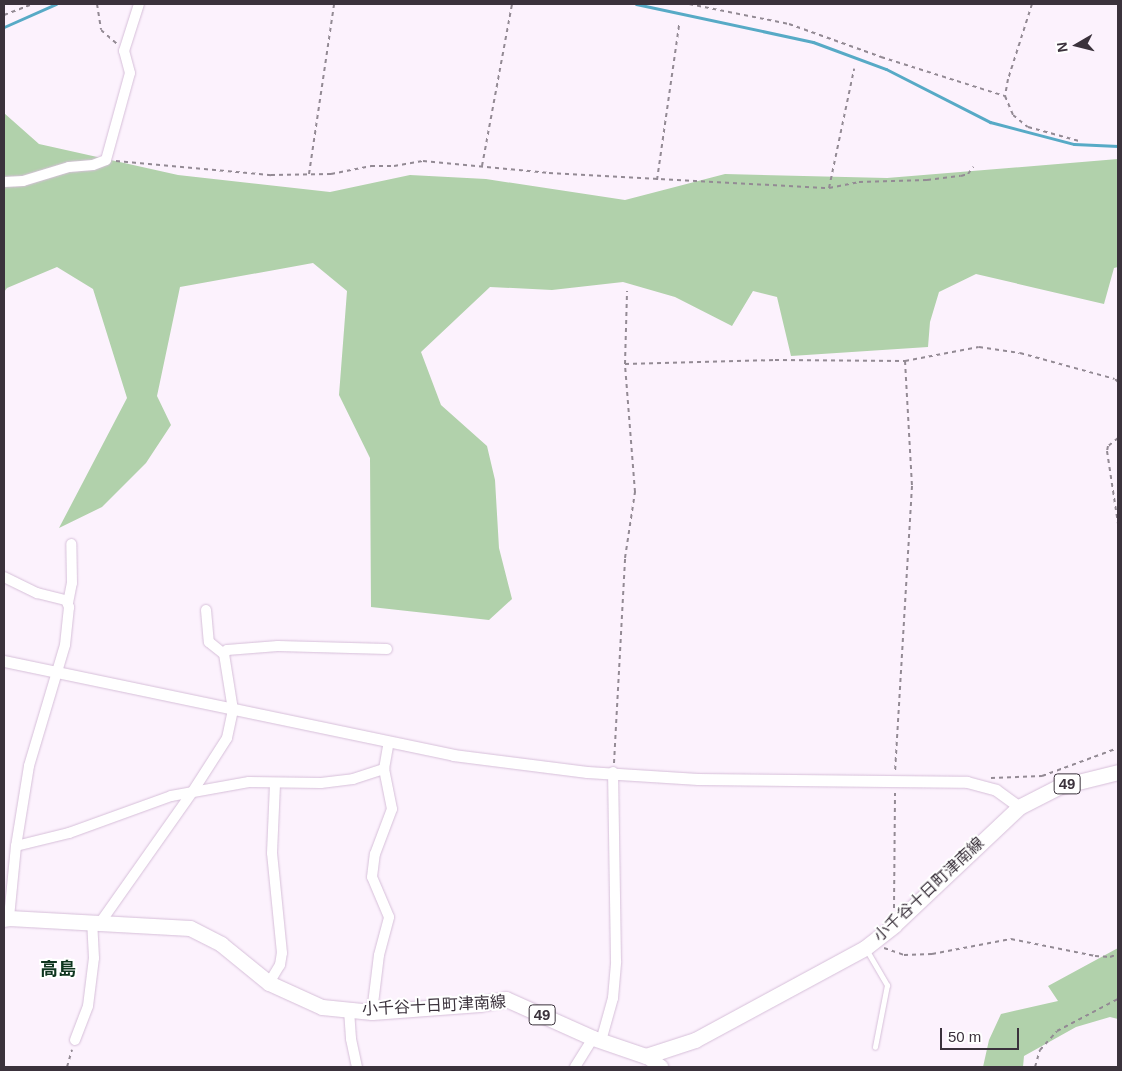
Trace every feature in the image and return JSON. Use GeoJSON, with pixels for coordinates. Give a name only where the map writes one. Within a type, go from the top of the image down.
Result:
{"type":"FeatureCollection","features":[{"type":"Feature","properties":{"kind":"main road","name":"小千谷十日町津南線"},"geometry":{"type":"LineString","coordinates":[[7,919],[190,928],[220,944],[270,983],[322,1007],[372,1012],[480,1004],[506,999],[597,1040],[646,1056],[695,1040],[869,945],[894,925],[1018,807],[1058,787],[1118,772]]}},
{"type":"Feature","properties":{"kind":"main road"},"geometry":{"type":"LineString","coordinates":[[646,1056],[661,1067]]}},
{"type":"Feature","properties":{"kind":"street"},"geometry":{"type":"LineString","coordinates":[[4,182],[23,182],[69,167],[93,165],[106,160],[130,73],[124,50],[139,4]]}},
{"type":"Feature","properties":{"kind":"street"},"geometry":{"type":"LineString","coordinates":[[7,919],[29,766],[67,638],[68,602],[72,583],[71,544]]}},
{"type":"Feature","properties":{"kind":"street"},"geometry":{"type":"LineString","coordinates":[[4,577],[37,593],[68,602]]}},
{"type":"Feature","properties":{"kind":"street"},"geometry":{"type":"LineString","coordinates":[[75,1040],[88,1006],[96,922],[193,791],[227,738],[233,710],[224,654],[209,642],[206,610]]}},
{"type":"Feature","properties":{"kind":"street"},"geometry":{"type":"LineString","coordinates":[[224,654],[228,650],[268,646],[387,649]]}},
{"type":"Feature","properties":{"kind":"street"},"geometry":{"type":"LineString","coordinates":[[4,661],[389,742],[482,758],[586,772],[614,772],[698,779],[952,781],[996,790],[1018,807]]}},
{"type":"Feature","properties":{"kind":"street"},"geometry":{"type":"LineString","coordinates":[[372,1012],[380,955],[389,917],[372,877],[375,854],[392,809],[384,769],[389,742]]}},
{"type":"Feature","properties":{"kind":"street"},"geometry":{"type":"LineString","coordinates":[[16,846],[69,833],[171,796],[193,791],[249,782],[321,783],[353,779],[384,769]]}},
{"type":"Feature","properties":{"kind":"street"},"geometry":{"type":"LineString","coordinates":[[576,1067],[597,1040],[613,998],[616,961],[614,772]]}},
{"type":"Feature","properties":{"kind":"street"},"geometry":{"type":"LineString","coordinates":[[270,983],[280,965],[282,953],[272,854],[275,783]]}},
{"type":"Feature","properties":{"kind":"street"},"geometry":{"type":"LineString","coordinates":[[349,1010],[351,1039],[357,1067]]}},
{"type":"Feature","properties":{"kind":"lane"},"geometry":{"type":"LineString","coordinates":[[869,945],[887,985],[875,1047]]}},
{"type":"Feature","properties":{"kind":"path"},"geometry":{"type":"LineString","coordinates":[[4,15],[32,4]]}},
{"type":"Feature","properties":{"kind":"path"},"geometry":{"type":"LineString","coordinates":[[97,4],[101,30],[124,50]]}},
{"type":"Feature","properties":{"kind":"path"},"geometry":{"type":"LineString","coordinates":[[309,174],[334,4]]}},
{"type":"Feature","properties":{"kind":"path"},"geometry":{"type":"LineString","coordinates":[[482,166],[512,4]]}},
{"type":"Feature","properties":{"kind":"path"},"geometry":{"type":"LineString","coordinates":[[689,4],[788,24],[881,57],[1005,96]]}},
{"type":"Feature","properties":{"kind":"path"},"geometry":{"type":"LineString","coordinates":[[1032,4],[1008,79],[1005,96],[1013,115],[1028,127],[1079,140]]}},
{"type":"Feature","properties":{"kind":"path"},"geometry":{"type":"LineString","coordinates":[[657,180],[679,25]]}},
{"type":"Feature","properties":{"kind":"path"},"geometry":{"type":"LineString","coordinates":[[828,188],[854,69]]}},
{"type":"Feature","properties":{"kind":"path"},"geometry":{"type":"LineString","coordinates":[[106,160],[270,175],[331,174],[371,166],[394,166],[423,161],[657,180],[828,188],[859,182],[927,180],[961,176],[968,174],[973,167]]}},
{"type":"Feature","properties":{"kind":"path"},"geometry":{"type":"LineString","coordinates":[[614,772],[625,558],[635,492],[625,364],[627,291]]}},
{"type":"Feature","properties":{"kind":"path"},"geometry":{"type":"LineString","coordinates":[[625,364],[775,360],[905,361],[979,347],[1020,353],[1115,379],[1118,382]]}},
{"type":"Feature","properties":{"kind":"path"},"geometry":{"type":"LineString","coordinates":[[894,925],[895,780],[912,486],[905,361]]}},
{"type":"Feature","properties":{"kind":"path"},"geometry":{"type":"LineString","coordinates":[[1118,438],[1108,446],[1107,451],[1118,524]]}},
{"type":"Feature","properties":{"kind":"path"},"geometry":{"type":"LineString","coordinates":[[982,786],[993,777],[1042,776],[1118,748]]}},
{"type":"Feature","properties":{"kind":"path"},"geometry":{"type":"LineString","coordinates":[[869,945],[904,955],[932,954],[1011,939],[1095,956],[1110,957],[1118,954]]}},
{"type":"Feature","properties":{"kind":"path"},"geometry":{"type":"LineString","coordinates":[[1034,1067],[1040,1050],[1057,1031],[1118,999]]}},
{"type":"Feature","properties":{"kind":"path"},"geometry":{"type":"LineString","coordinates":[[67,1067],[75,1040]]}},
{"type":"Feature","properties":{"kind":"green space"},"geometry":{"type":"Polygon","coordinates":[[[4,113],[39,144],[178,175],[330,192],[410,175],[486,179],[625,200],[725,174],[887,178],[1118,159],[1118,267],[1114,268],[1104,304],[976,274],[939,292],[930,322],[928,347],[791,356],[777,297],[753,291],[732,326],[675,297],[623,282],[552,290],[490,287],[421,352],[441,405],[487,446],[495,480],[499,548],[512,599],[489,620],[371,607],[370,458],[339,395],[347,291],[313,263],[180,287],[157,396],[171,425],[146,463],[102,507],[59,528],[127,398],[93,289],[57,267],[7,288],[4,292],[4,113]]]}},
{"type":"Feature","properties":{"kind":"green space"},"geometry":{"type":"Polygon","coordinates":[[[1118,948],[1118,1019],[1110,1017],[1076,1027],[1024,1056],[1023,1067],[983,1067],[989,1040],[1001,1014],[1058,1001],[1048,986],[1118,948]]]}},
{"type":"Feature","properties":{"kind":"waterway"},"geometry":{"type":"LineString","coordinates":[[4,27],[56,4]]}},
{"type":"Feature","properties":{"kind":"waterway"},"geometry":{"type":"LineString","coordinates":[[636,4],[813,42],[886,69],[990,122],[1074,144],[1118,146]]}},
{"type":"Feature","properties":{"kind":"district","name":"高島"},"geometry":{"type":"Point","coordinates":[58,969]}}]}
